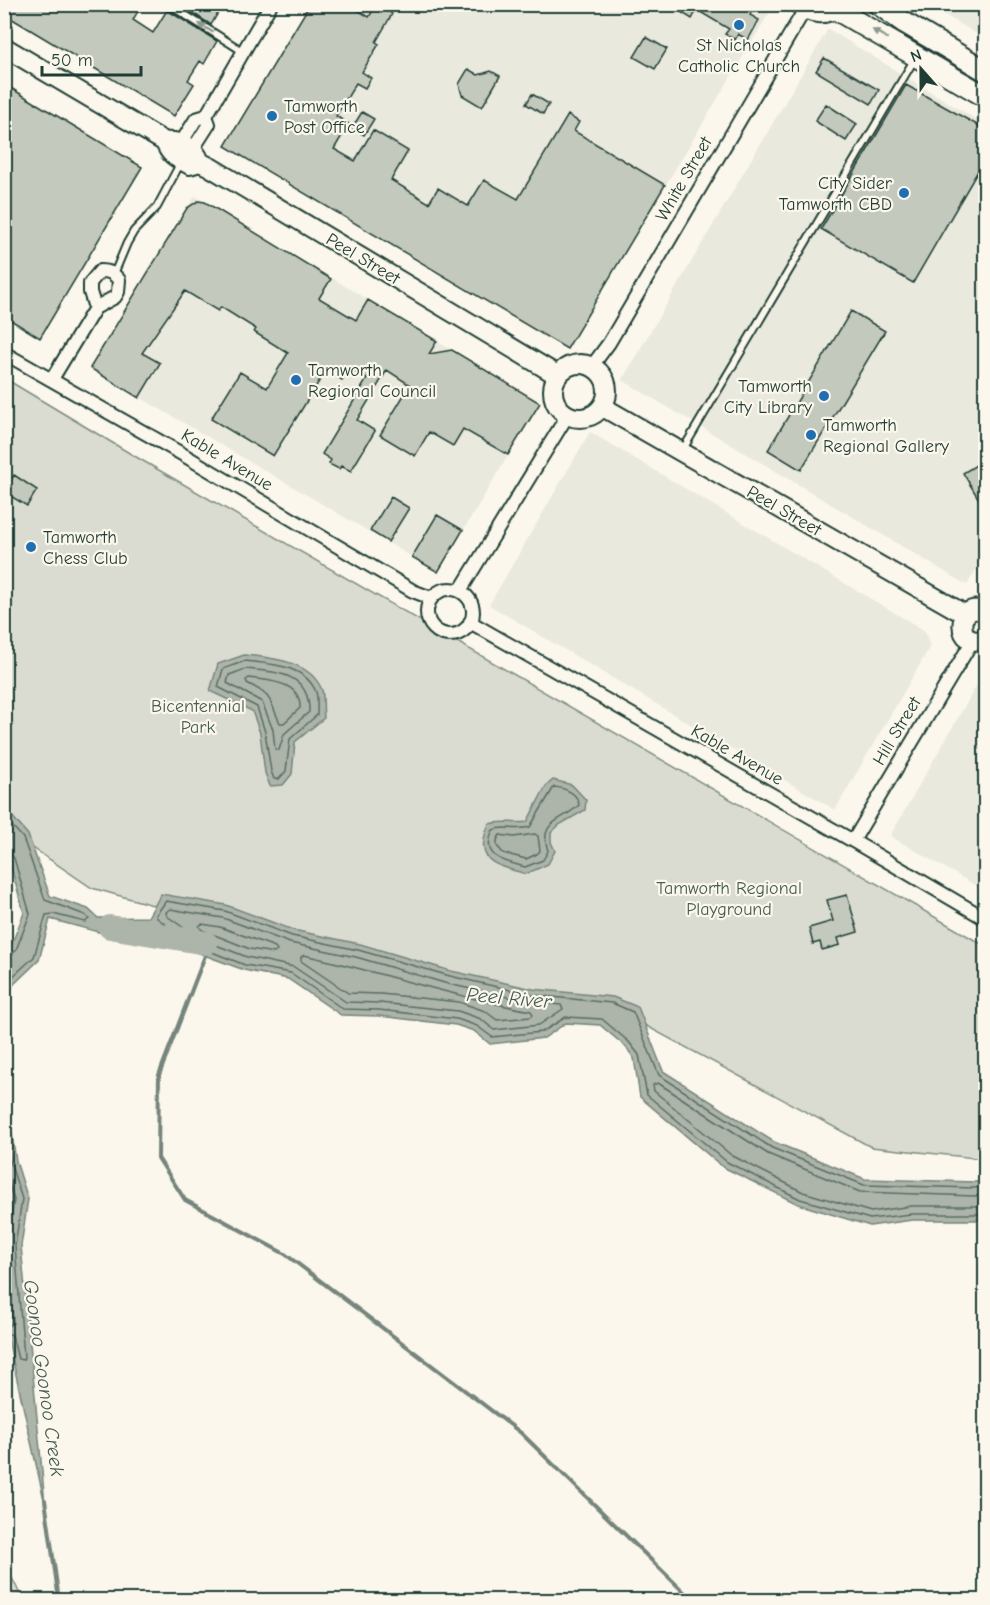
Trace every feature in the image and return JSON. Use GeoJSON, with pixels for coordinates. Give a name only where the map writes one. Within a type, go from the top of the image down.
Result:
{"type":"FeatureCollection","features":[{"type":"Feature","properties":{"kind":"main road"},"geometry":{"type":"LineString","coordinates":[[878,4],[905,23],[986,70]]}},
{"type":"Feature","properties":{"kind":"main road"},"geometry":{"type":"LineString","coordinates":[[802,7],[820,13],[837,7],[986,97]]}},
{"type":"Feature","properties":{"kind":"main road","name":"Peel Street"},"geometry":{"type":"LineString","coordinates":[[4,47],[184,151],[557,375]]}},
{"type":"Feature","properties":{"kind":"main road"},"geometry":{"type":"LineString","coordinates":[[574,364],[592,366],[604,377],[608,387],[603,407],[588,418],[567,416],[554,400],[554,383],[557,375],[564,368],[574,364]]}},
{"type":"Feature","properties":{"kind":"main road","name":"Peel Street"},"geometry":{"type":"LineString","coordinates":[[603,407],[966,615]]}},
{"type":"Feature","properties":{"kind":"main road"},"geometry":{"type":"LineString","coordinates":[[979,639],[964,634],[961,624],[966,615],[975,610],[985,612]]}},
{"type":"Feature","properties":{"kind":"street"},"geometry":{"type":"LineString","coordinates":[[184,151],[209,124],[206,116],[271,4]]}},
{"type":"Feature","properties":{"kind":"street","name":"White Street"},"geometry":{"type":"LineString","coordinates":[[592,366],[609,343],[802,7]]}},
{"type":"Feature","properties":{"kind":"street"},"geometry":{"type":"LineString","coordinates":[[52,379],[95,308],[115,297],[118,292],[119,280],[108,271],[100,271],[90,283],[95,308]]}},
{"type":"Feature","properties":{"kind":"street","name":"Kable Avenue"},"geometry":{"type":"LineString","coordinates":[[4,352],[413,591],[431,598]]}},
{"type":"Feature","properties":{"kind":"street"},"geometry":{"type":"LineString","coordinates":[[460,591],[567,416]]}},
{"type":"Feature","properties":{"kind":"street"},"geometry":{"type":"LineString","coordinates":[[445,590],[460,591],[470,601],[472,608],[470,622],[459,632],[452,634],[437,631],[428,619],[427,612],[431,598],[445,590]]}},
{"type":"Feature","properties":{"kind":"street","name":"Kable Avenue"},"geometry":{"type":"LineString","coordinates":[[470,622],[853,841],[986,920]]}},
{"type":"Feature","properties":{"kind":"street","name":"Hill Street"},"geometry":{"type":"LineString","coordinates":[[853,841],[979,639]]}},
{"type":"Feature","properties":{"kind":"lane"},"geometry":{"type":"LineString","coordinates":[[168,4],[244,52]]}},
{"type":"Feature","properties":{"kind":"lane"},"geometry":{"type":"LineString","coordinates":[[681,451],[916,56]]}},
{"type":"Feature","properties":{"kind":"lane"},"geometry":{"type":"LineString","coordinates":[[114,274],[130,237],[157,207],[184,151]]}},
{"type":"Feature","properties":{"kind":"shaded area"},"geometry":{"type":"Polygon","coordinates":[[[310,5],[774,5],[567,349],[268,171],[282,53],[310,5]]]}},
{"type":"Feature","properties":{"kind":"shaded area"},"geometry":{"type":"Polygon","coordinates":[[[928,5],[985,5],[985,39],[928,5]]]}},
{"type":"Feature","properties":{"kind":"shaded area"},"geometry":{"type":"Polygon","coordinates":[[[828,29],[985,125],[986,553],[967,585],[622,380],[828,29]]]}},
{"type":"Feature","properties":{"kind":"shaded area"},"geometry":{"type":"Polygon","coordinates":[[[195,196],[540,403],[438,572],[90,368],[195,196]]]}},
{"type":"Feature","properties":{"kind":"shaded area"},"geometry":{"type":"Polygon","coordinates":[[[590,432],[925,631],[930,647],[835,810],[489,605],[590,432]]]}},
{"type":"Feature","properties":{"kind":"shaded area"},"geometry":{"type":"Polygon","coordinates":[[[985,671],[985,891],[890,836],[985,671]]]}},
{"type":"Feature","properties":{"kind":"green space","name":"Bicentennial Park"},"geometry":{"type":"Polygon","coordinates":[[[4,378],[131,454],[985,946],[985,1159],[871,1147],[613,1008],[521,1008],[92,888],[5,829],[4,378]]]}},
{"type":"Feature","properties":{"kind":"green space"},"geometry":{"type":"Polygon","coordinates":[[[5,1564],[23,1600],[5,1600],[5,1564]]]}},
{"type":"Feature","properties":{"kind":"water"},"geometry":{"type":"Polygon","coordinates":[[[244,655],[289,662],[309,672],[322,690],[324,718],[295,742],[292,774],[283,785],[270,786],[265,773],[260,733],[252,711],[210,691],[218,664],[244,655]]]}},
{"type":"Feature","properties":{"kind":"water"},"geometry":{"type":"Polygon","coordinates":[[[553,780],[572,785],[586,800],[585,810],[559,825],[551,833],[551,842],[555,851],[548,864],[526,874],[505,868],[490,860],[483,847],[489,824],[527,822],[546,786],[553,780]]]}},
{"type":"Feature","properties":{"kind":"water"},"geometry":{"type":"Polygon","coordinates":[[[5,808],[28,835],[50,896],[88,909],[98,918],[148,917],[161,894],[226,905],[293,930],[360,944],[451,971],[533,989],[613,997],[638,1007],[663,1071],[774,1142],[865,1179],[976,1182],[985,1180],[985,1220],[912,1220],[870,1226],[798,1204],[723,1167],[640,1097],[634,1058],[625,1046],[600,1025],[566,1023],[544,1038],[490,1044],[474,1031],[456,1025],[379,1016],[341,1015],[288,979],[244,970],[191,950],[155,924],[137,934],[106,934],[50,919],[39,960],[14,984],[5,1003],[5,956],[24,913],[9,860],[5,854],[5,808]]]}},
{"type":"Feature","properties":{"kind":"water"},"geometry":{"type":"Polygon","coordinates":[[[5,1103],[9,1113],[16,1161],[28,1199],[21,1246],[45,1504],[5,1326],[5,1103]]]}},
{"type":"Feature","properties":{"kind":"building"},"geometry":{"type":"Polygon","coordinates":[[[4,4],[142,4],[133,20],[153,33],[167,10],[217,41],[204,64],[200,61],[188,80],[194,84],[174,116],[4,14],[4,4]]]}},
{"type":"Feature","properties":{"kind":"building"},"geometry":{"type":"Polygon","coordinates":[[[179,4],[223,4],[211,25],[179,4]]]}},
{"type":"Feature","properties":{"kind":"building"},"geometry":{"type":"Polygon","coordinates":[[[310,4],[348,4],[369,17],[377,4],[392,14],[376,42],[379,44],[362,72],[371,78],[365,88],[356,83],[336,116],[349,124],[334,149],[355,161],[373,130],[408,151],[391,180],[429,203],[438,188],[468,206],[484,180],[518,199],[568,115],[579,122],[574,131],[665,185],[567,349],[225,146],[310,4]]]}},
{"type":"Feature","properties":{"kind":"building","name":"St Nicholas Catholic Church"},"geometry":{"type":"Polygon","coordinates":[[[668,4],[732,4],[740,9],[743,5],[752,11],[750,15],[759,20],[748,40],[738,34],[735,40],[725,34],[729,29],[697,10],[692,19],[668,4]]]}},
{"type":"Feature","properties":{"kind":"building"},"geometry":{"type":"Polygon","coordinates":[[[646,37],[667,49],[655,69],[634,57],[646,37]]]}},
{"type":"Feature","properties":{"kind":"building"},"geometry":{"type":"Polygon","coordinates":[[[824,58],[879,90],[871,104],[816,71],[824,58]]]}},
{"type":"Feature","properties":{"kind":"building"},"geometry":{"type":"Polygon","coordinates":[[[468,69],[478,75],[491,71],[500,76],[482,107],[462,95],[459,84],[468,69]]]}},
{"type":"Feature","properties":{"kind":"building"},"geometry":{"type":"Polygon","coordinates":[[[4,84],[142,167],[40,338],[4,316],[4,84]]]}},
{"type":"Feature","properties":{"kind":"building","name":"City Sider Tamworth CBD"},"geometry":{"type":"Polygon","coordinates":[[[906,85],[986,130],[986,157],[913,283],[821,229],[906,85]]]}},
{"type":"Feature","properties":{"kind":"building"},"geometry":{"type":"Polygon","coordinates":[[[532,94],[549,104],[543,114],[526,104],[532,94]]]}},
{"type":"Feature","properties":{"kind":"building"},"geometry":{"type":"Polygon","coordinates":[[[826,104],[857,124],[846,141],[815,121],[826,104]]]}},
{"type":"Feature","properties":{"kind":"building"},"geometry":{"type":"Polygon","coordinates":[[[362,112],[374,119],[364,135],[352,128],[362,112]]]}},
{"type":"Feature","properties":{"kind":"building"},"geometry":{"type":"Polygon","coordinates":[[[198,201],[205,202],[331,279],[319,298],[356,320],[368,300],[437,341],[429,354],[452,350],[540,403],[508,455],[463,429],[453,446],[429,432],[415,456],[380,435],[410,385],[387,370],[357,420],[375,431],[351,471],[329,464],[331,460],[322,454],[367,379],[349,369],[342,380],[326,370],[273,456],[211,419],[240,372],[267,388],[288,353],[254,332],[256,329],[221,307],[218,311],[185,291],[142,353],[160,363],[139,398],[90,368],[187,208],[198,201]]]}},
{"type":"Feature","properties":{"kind":"building"},"geometry":{"type":"Polygon","coordinates":[[[851,311],[885,331],[801,470],[768,450],[851,311]]]}},
{"type":"Feature","properties":{"kind":"building"},"geometry":{"type":"Polygon","coordinates":[[[986,459],[986,511],[963,473],[986,459]]]}},
{"type":"Feature","properties":{"kind":"building"},"geometry":{"type":"Polygon","coordinates":[[[14,475],[37,490],[27,506],[4,492],[14,475]]]}},
{"type":"Feature","properties":{"kind":"building"},"geometry":{"type":"Polygon","coordinates":[[[391,497],[409,508],[388,542],[370,531],[391,497]]]}},
{"type":"Feature","properties":{"kind":"building"},"geometry":{"type":"Polygon","coordinates":[[[437,515],[463,530],[438,572],[412,557],[437,515]]]}},
{"type":"Feature","properties":{"kind":"building"},"geometry":{"type":"Polygon","coordinates":[[[847,895],[858,932],[838,938],[840,945],[822,950],[820,942],[813,944],[809,928],[833,921],[827,900],[847,895]]]}},
{"type":"Feature","properties":{"kind":"waterway","name":"Peel River"},"geometry":{"type":"LineString","coordinates":[[110,927],[206,943]]}},
{"type":"Feature","properties":{"kind":"waterway"},"geometry":{"type":"LineString","coordinates":[[206,953],[159,1075],[158,1158],[185,1200],[285,1254],[521,1433],[689,1597],[689,1600]]}},
{"type":"Feature","properties":{"kind":"waterway","name":"Goonoo Goonoo Creek"},"geometry":{"type":"LineString","coordinates":[[45,1500],[59,1600]]}},
{"type":"Feature","properties":{"kind":"place","name":"St Nicholas Catholic Church"},"geometry":{"type":"Point","coordinates":[739,25]}},
{"type":"Feature","properties":{"kind":"place","name":"Tamworth Post Office"},"geometry":{"type":"Point","coordinates":[272,116]}},
{"type":"Feature","properties":{"kind":"place","name":"City Sider Tamworth CBD"},"geometry":{"type":"Point","coordinates":[904,193]}},
{"type":"Feature","properties":{"kind":"place","name":"Tamworth Regional Council"},"geometry":{"type":"Point","coordinates":[296,380]}},
{"type":"Feature","properties":{"kind":"place","name":"Tamworth City Library"},"geometry":{"type":"Point","coordinates":[824,396]}},
{"type":"Feature","properties":{"kind":"place","name":"Tamworth Regional Gallery"},"geometry":{"type":"Point","coordinates":[811,435]}},
{"type":"Feature","properties":{"kind":"place","name":"Tamworth Chess Club"},"geometry":{"type":"Point","coordinates":[31,547]}},
{"type":"Feature","properties":{"kind":"park label","name":"Tamworth Regional Playground"},"geometry":{"type":"Point","coordinates":[729,898]}}]}
